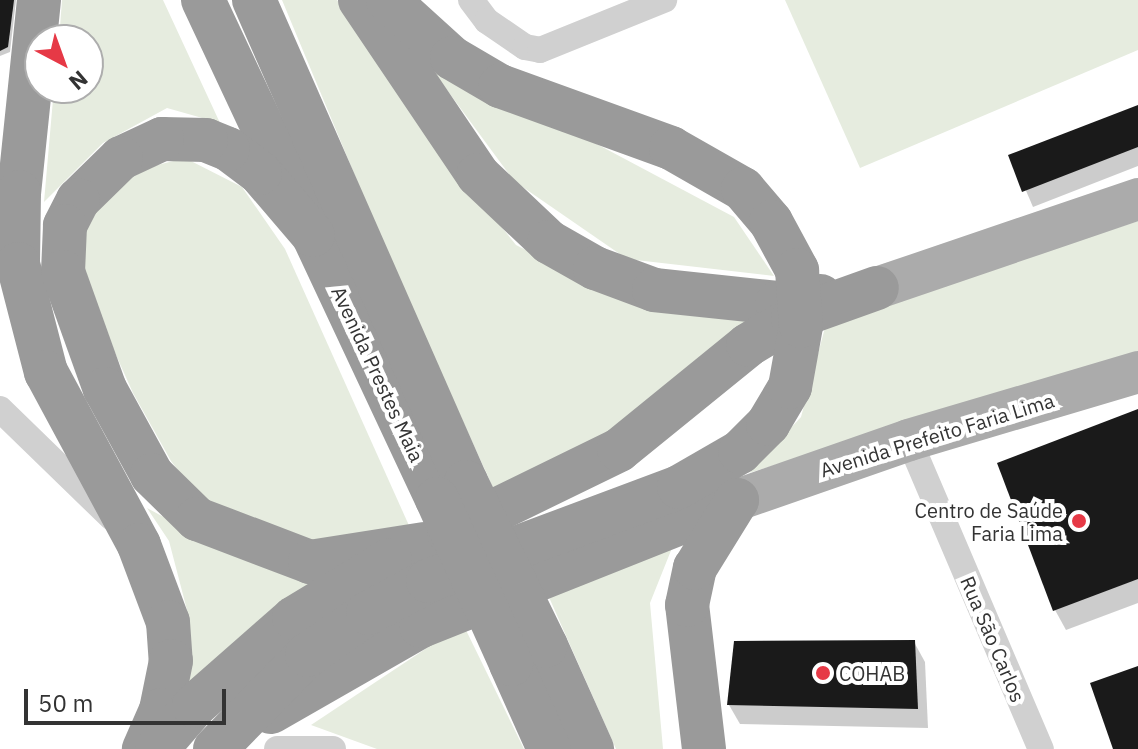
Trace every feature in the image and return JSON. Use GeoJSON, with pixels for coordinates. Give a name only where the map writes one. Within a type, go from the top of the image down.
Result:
{"type":"FeatureCollection","features":[{"type":"Feature","properties":{"kind":"highway"},"geometry":{"type":"LineString","coordinates":[[35,24],[39,0]]}},
{"type":"Feature","properties":{"kind":"highway","name":"Avenida Prestes Maia"},"geometry":{"type":"LineString","coordinates":[[203,0],[313,235],[452,490]]}},
{"type":"Feature","properties":{"kind":"highway","name":"Avenida Prestes Maia"},"geometry":{"type":"LineString","coordinates":[[254,0],[452,490],[528,655],[592,749]]}},
{"type":"Feature","properties":{"kind":"highway"},"geometry":{"type":"LineString","coordinates":[[360,0],[478,175],[549,242],[595,268],[654,290],[777,303],[877,288]]}},
{"type":"Feature","properties":{"kind":"highway"},"geometry":{"type":"LineString","coordinates":[[216,749],[307,655],[368,613],[428,581],[679,487],[740,452],[768,424],[790,387],[801,326],[797,270],[771,222],[743,189],[671,148],[500,86],[452,58],[388,0]]}},
{"type":"Feature","properties":{"kind":"highway"},"geometry":{"type":"LineString","coordinates":[[0,83],[24,58]]}},
{"type":"Feature","properties":{"kind":"highway"},"geometry":{"type":"LineString","coordinates":[[28,104],[18,249],[30,323],[46,372],[139,545],[168,622],[171,661],[161,710],[144,749]]}},
{"type":"Feature","properties":{"kind":"highway"},"geometry":{"type":"LineString","coordinates":[[313,235],[260,173],[228,149],[206,140],[162,139],[121,158],[78,200],[65,226],[63,272],[105,389],[152,475],[197,519],[310,562],[425,544]]}},
{"type":"Feature","properties":{"kind":"highway"},"geometry":{"type":"LineString","coordinates":[[157,749],[194,706],[294,618],[379,565],[619,450],[748,345],[793,318],[877,288]]}},
{"type":"Feature","properties":{"kind":"highway"},"geometry":{"type":"LineString","coordinates":[[216,749],[421,626],[737,500]]}},
{"type":"Feature","properties":{"kind":"highway"},"geometry":{"type":"LineString","coordinates":[[704,749],[687,605],[695,568],[737,500]]}},
{"type":"Feature","properties":{"kind":"highway","name":"Avenida Prestes Maia"},"geometry":{"type":"LineString","coordinates":[[528,655],[549,749]]}},
{"type":"Feature","properties":{"kind":"main road"},"geometry":{"type":"LineString","coordinates":[[877,288],[1138,199]]}},
{"type":"Feature","properties":{"kind":"main road","name":"Avenida Prefeito Faria Lima"},"geometry":{"type":"LineString","coordinates":[[737,500],[909,440],[1138,372]]}},
{"type":"Feature","properties":{"kind":"street"},"geometry":{"type":"LineString","coordinates":[[471,0],[487,21],[525,47],[540,50],[664,0]]}},
{"type":"Feature","properties":{"kind":"street"},"geometry":{"type":"LineString","coordinates":[[0,409],[139,545]]}},
{"type":"Feature","properties":{"kind":"street","name":"Rua São Carlos"},"geometry":{"type":"LineString","coordinates":[[909,440],[1041,749]]}},
{"type":"Feature","properties":{"kind":"street"},"geometry":{"type":"LineString","coordinates":[[277,749],[333,749]]}},
{"type":"Feature","properties":{"kind":"shaded area"},"geometry":{"type":"Polygon","coordinates":[[[62,0],[163,0],[220,123],[167,108],[103,143],[44,202],[53,104],[104,104],[104,24],[60,24],[62,0]]]}},
{"type":"Feature","properties":{"kind":"shaded area"},"geometry":{"type":"Polygon","coordinates":[[[282,0],[337,0],[421,126],[516,245],[595,285],[751,319],[622,429],[495,492],[395,272],[282,0]]]}},
{"type":"Feature","properties":{"kind":"shaded area"},"geometry":{"type":"Polygon","coordinates":[[[785,0],[1138,0],[1138,50],[860,168],[785,0]]]}},
{"type":"Feature","properties":{"kind":"shaded area"},"geometry":{"type":"Polygon","coordinates":[[[433,71],[529,108],[734,217],[774,276],[627,259],[514,181],[433,71]]]}},
{"type":"Feature","properties":{"kind":"shaded area"},"geometry":{"type":"Polygon","coordinates":[[[185,158],[242,187],[285,249],[411,530],[309,548],[204,504],[171,461],[133,393],[86,288],[80,249],[91,216],[134,171],[185,158]]]}},
{"type":"Feature","properties":{"kind":"shaded area"},"geometry":{"type":"Polygon","coordinates":[[[1138,221],[1138,351],[749,473],[801,417],[826,324],[1138,221]]]}},
{"type":"Feature","properties":{"kind":"shaded area"},"geometry":{"type":"Polygon","coordinates":[[[147,508],[236,556],[322,582],[181,690],[187,610],[169,541],[147,508]]]}},
{"type":"Feature","properties":{"kind":"shaded area"},"geometry":{"type":"Polygon","coordinates":[[[678,533],[650,603],[663,749],[616,749],[548,595],[678,533]]]}},
{"type":"Feature","properties":{"kind":"shaded area"},"geometry":{"type":"Polygon","coordinates":[[[463,624],[524,749],[377,749],[311,725],[463,624]]]}},
{"type":"Feature","properties":{"kind":"building"},"geometry":{"type":"Polygon","coordinates":[[[0,0],[14,0],[8,47],[0,51],[0,0]]]}},
{"type":"Feature","properties":{"kind":"building"},"geometry":{"type":"Polygon","coordinates":[[[1138,105],[1138,147],[1022,192],[1008,155],[1138,105]]]}},
{"type":"Feature","properties":{"kind":"building","name":"Centro de Saúde Faria Lima"},"geometry":{"type":"Polygon","coordinates":[[[1138,409],[1138,579],[1053,611],[997,463],[1138,409]]]}},
{"type":"Feature","properties":{"kind":"building","name":"COHAB"},"geometry":{"type":"Polygon","coordinates":[[[915,640],[918,709],[727,705],[734,641],[915,640]]]}},
{"type":"Feature","properties":{"kind":"building"},"geometry":{"type":"Polygon","coordinates":[[[1138,666],[1138,749],[1113,749],[1090,683],[1138,666]]]}},
{"type":"Feature","properties":{"kind":"place","name":"Centro de Saúde Faria Lima"},"geometry":{"type":"Point","coordinates":[1079,521]}},
{"type":"Feature","properties":{"kind":"place","name":"COHAB"},"geometry":{"type":"Point","coordinates":[823,673]}}]}
